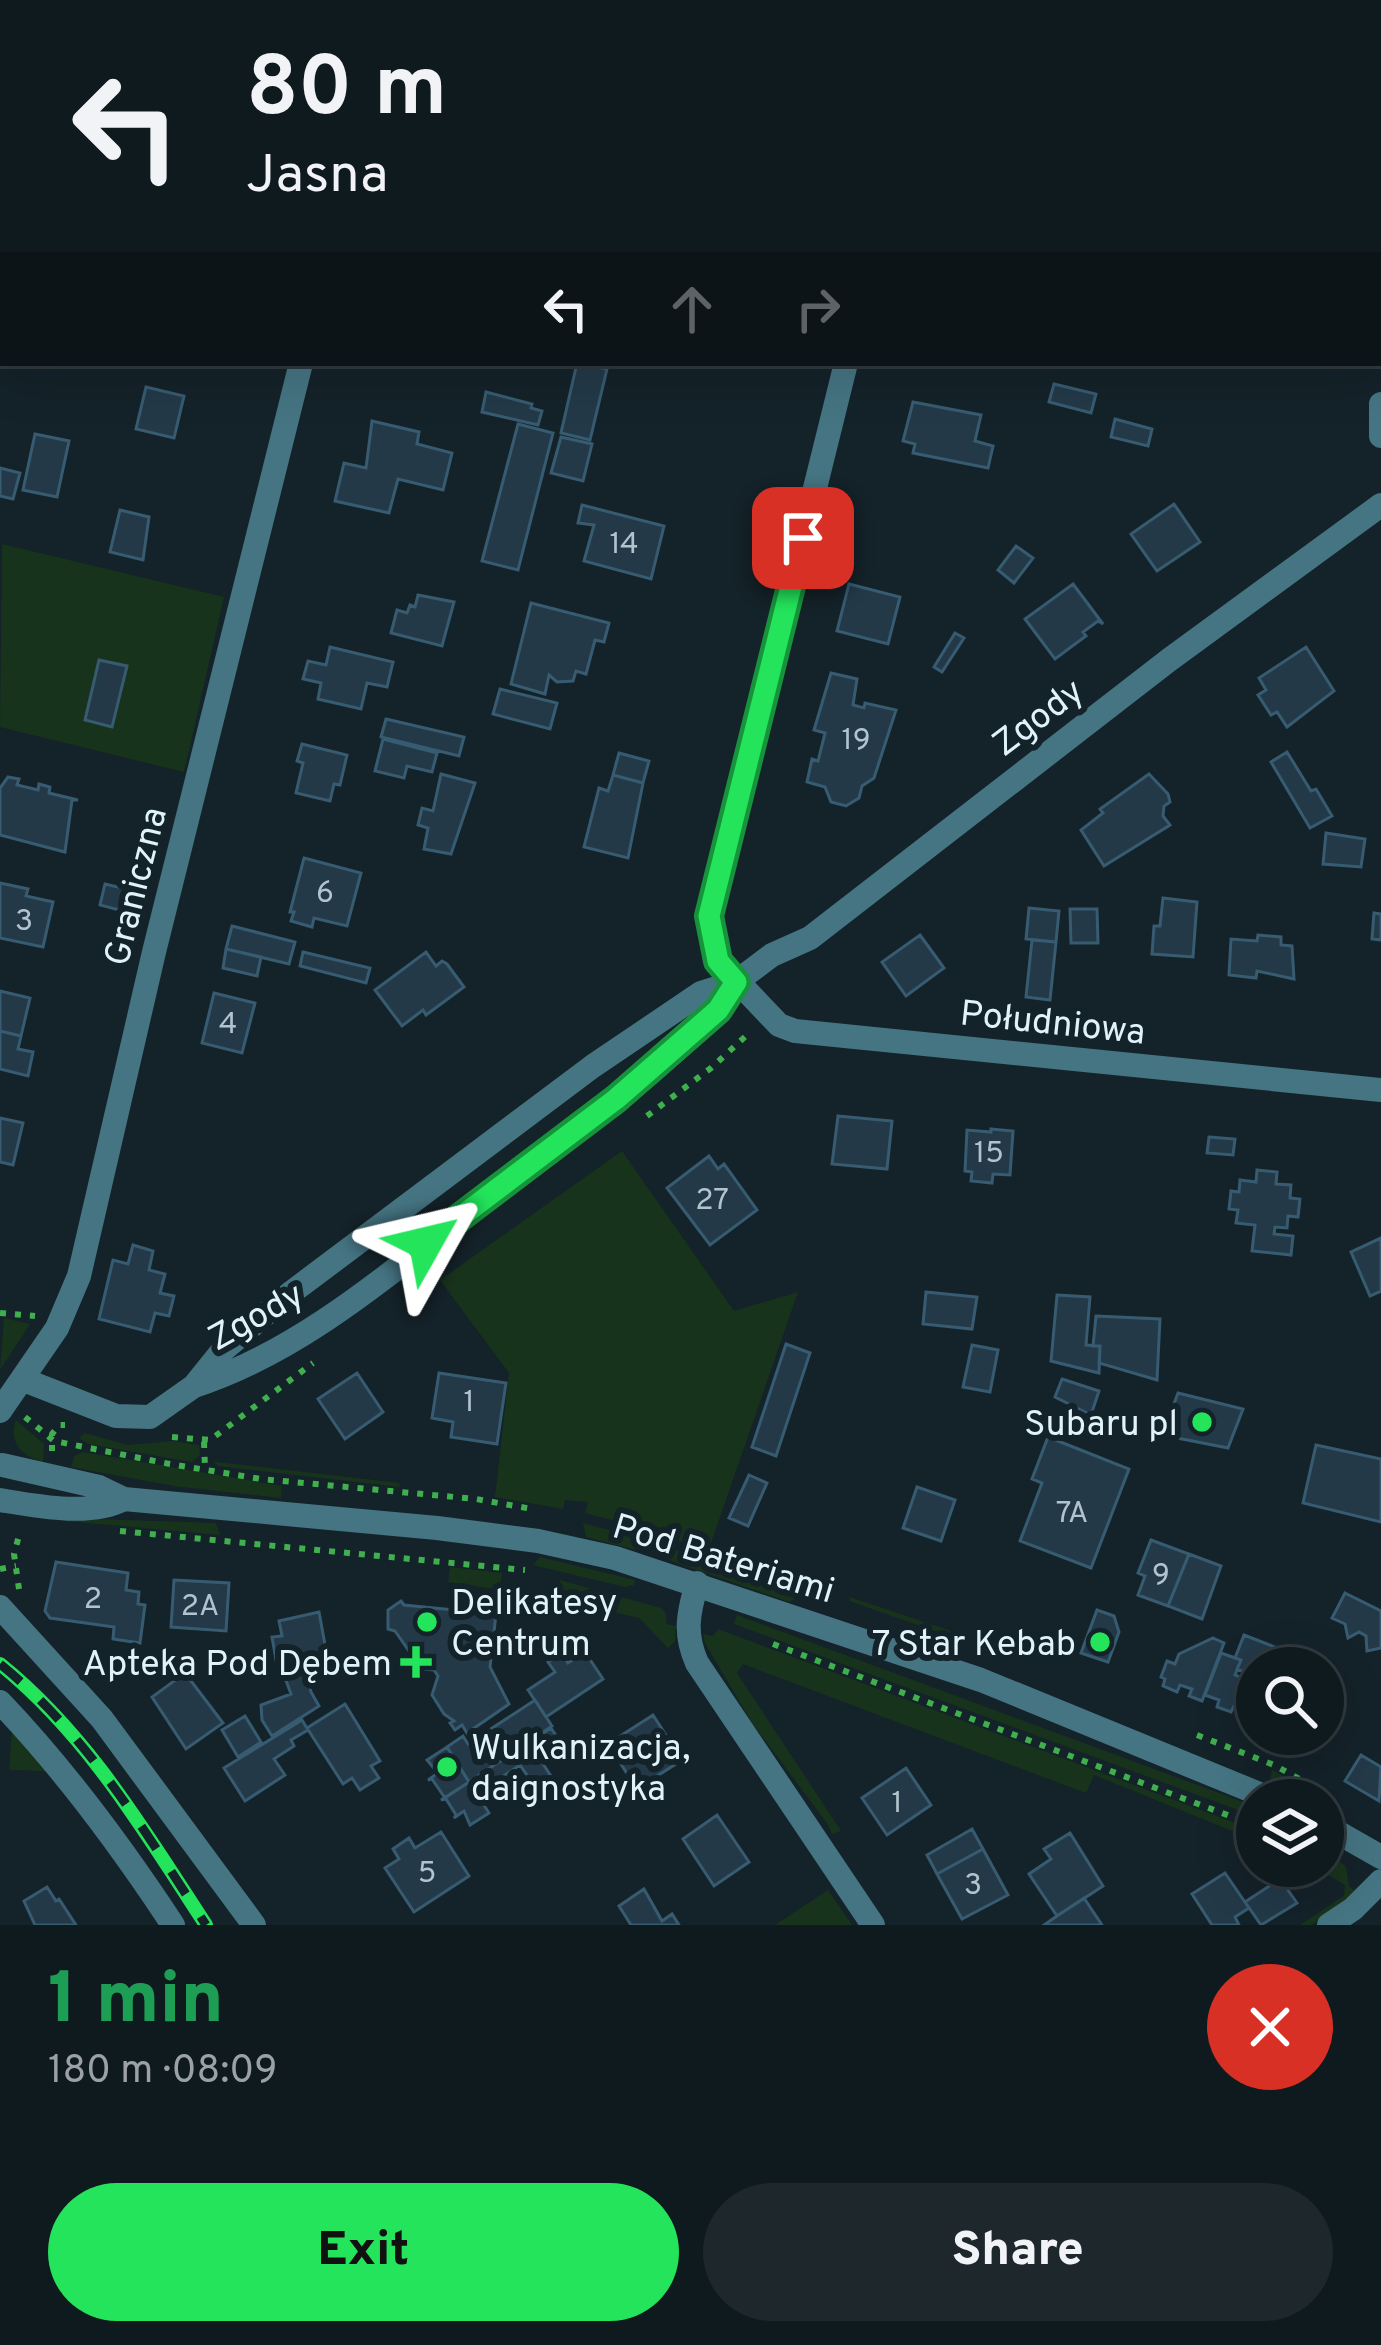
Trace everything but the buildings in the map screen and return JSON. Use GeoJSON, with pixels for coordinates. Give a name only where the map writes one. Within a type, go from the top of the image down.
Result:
{"type":"FeatureCollection","features":[{"type":"Feature","properties":{"kind":"street","name":"Graniczna"},"geometry":{"type":"LineString","coordinates":[[12,1414],[24,1380],[57,1328],[79,1276],[154,952],[301,366]]}},
{"type":"Feature","properties":{"kind":"street"},"geometry":{"type":"LineString","coordinates":[[736,982],[718,961],[709,916],[845,366]]}},
{"type":"Feature","properties":{"kind":"street"},"geometry":{"type":"LineString","coordinates":[[1381,404],[1381,436]]}},
{"type":"Feature","properties":{"kind":"street","name":"Zgody"},"geometry":{"type":"LineString","coordinates":[[24,1380],[116,1416],[151,1417],[194,1386],[223,1350],[292,1292],[593,1066],[701,993],[736,982],[772,955],[809,938],[1169,660],[1381,505]]}},
{"type":"Feature","properties":{"kind":"street","name":"Zgody"},"geometry":{"type":"LineString","coordinates":[[194,1386],[237,1372],[327,1318],[616,1099],[718,1010],[736,982]]}},
{"type":"Feature","properties":{"kind":"street","name":"Południowa"},"geometry":{"type":"LineString","coordinates":[[736,982],[779,1024],[795,1031],[1381,1090]]}},
{"type":"Feature","properties":{"kind":"street","name":"Pod Bateriami"},"geometry":{"type":"LineString","coordinates":[[1,1472],[100,1487],[124,1499],[538,1540],[697,1583],[981,1681],[1236,1785]]}},
{"type":"Feature","properties":{"kind":"street","name":"Pod Bateriami"},"geometry":{"type":"LineString","coordinates":[[0,1500],[100,1507],[124,1499]]}},
{"type":"Feature","properties":{"kind":"street"},"geometry":{"type":"LineString","coordinates":[[8,1576],[5,1613],[102,1719],[254,1925]]}},
{"type":"Feature","properties":{"kind":"street"},"geometry":{"type":"LineString","coordinates":[[697,1583],[687,1626],[697,1663],[873,1925]]}},
{"type":"Feature","properties":{"kind":"street"},"geometry":{"type":"LineString","coordinates":[[0,1702],[67,1778],[173,1925]]}},
{"type":"Feature","properties":{"kind":"street"},"geometry":{"type":"LineString","coordinates":[[1344,1836],[1381,1857]]}},
{"type":"Feature","properties":{"kind":"street"},"geometry":{"type":"LineString","coordinates":[[1329,1925],[1353,1910],[1381,1881]]}},
{"type":"Feature","properties":{"kind":"path"},"geometry":{"type":"LineString","coordinates":[[0,1313],[39,1317]]}},
{"type":"Feature","properties":{"kind":"path"},"geometry":{"type":"LineString","coordinates":[[12,1414],[54,1441]]}},
{"type":"Feature","properties":{"kind":"path"},"geometry":{"type":"LineString","coordinates":[[50,1460],[52,1434],[59,1425],[74,1426]]}},
{"type":"Feature","properties":{"kind":"path"},"geometry":{"type":"LineString","coordinates":[[204,1440],[206,1468]]}},
{"type":"Feature","properties":{"kind":"path"},"geometry":{"type":"LineString","coordinates":[[8,1576],[14,1543],[30,1525]]}},
{"type":"Feature","properties":{"kind":"path"},"geometry":{"type":"LineString","coordinates":[[0,1568],[20,1598],[5,1613]]}},
{"type":"Feature","properties":{"kind":"green space"},"geometry":{"type":"Polygon","coordinates":[[[2,544],[224,597],[184,772],[0,727],[2,544]]]}},
{"type":"Feature","properties":{"kind":"green space"},"geometry":{"type":"Polygon","coordinates":[[[622,1151],[734,1311],[798,1292],[710,1546],[801,1583],[672,1539],[673,1533],[649,1524],[646,1529],[585,1513],[588,1502],[565,1500],[563,1509],[495,1497],[509,1373],[440,1280],[622,1151]]]}},
{"type":"Feature","properties":{"kind":"green space"},"geometry":{"type":"Polygon","coordinates":[[[4,1318],[30,1324],[0,1370],[4,1318]]]}},
{"type":"Feature","properties":{"kind":"green space"},"geometry":{"type":"Polygon","coordinates":[[[16,1420],[44,1444],[43,1462],[19,1447],[14,1435],[16,1420]]]}},
{"type":"Feature","properties":{"kind":"green space"},"geometry":{"type":"Polygon","coordinates":[[[85,1433],[128,1445],[172,1441],[199,1445],[200,1455],[192,1462],[88,1444],[79,1438],[85,1433]]]}},
{"type":"Feature","properties":{"kind":"green space"},"geometry":{"type":"Polygon","coordinates":[[[83,1452],[282,1486],[281,1498],[174,1486],[71,1467],[74,1456],[83,1452]]]}},
{"type":"Feature","properties":{"kind":"green space"},"geometry":{"type":"Polygon","coordinates":[[[214,1462],[400,1483],[399,1487],[214,1462]]]}},
{"type":"Feature","properties":{"kind":"green space"},"geometry":{"type":"Polygon","coordinates":[[[66,1521],[216,1523],[220,1535],[66,1521]]]}},
{"type":"Feature","properties":{"kind":"green space"},"geometry":{"type":"Polygon","coordinates":[[[583,1523],[643,1539],[644,1552],[586,1537],[583,1523]]]}},
{"type":"Feature","properties":{"kind":"green space"},"geometry":{"type":"Polygon","coordinates":[[[670,1548],[798,1592],[789,1602],[663,1558],[670,1548]]]}},
{"type":"Feature","properties":{"kind":"green space"},"geometry":{"type":"Polygon","coordinates":[[[540,1557],[635,1580],[634,1585],[625,1587],[533,1565],[540,1557]]]}},
{"type":"Feature","properties":{"kind":"green space"},"geometry":{"type":"Polygon","coordinates":[[[450,1567],[502,1573],[500,1590],[448,1582],[450,1567]]]}},
{"type":"Feature","properties":{"kind":"green space"},"geometry":{"type":"Polygon","coordinates":[[[560,1580],[661,1608],[666,1624],[676,1626],[675,1641],[668,1648],[639,1618],[557,1599],[560,1580]]]}},
{"type":"Feature","properties":{"kind":"green space"},"geometry":{"type":"Polygon","coordinates":[[[850,1597],[957,1634],[955,1638],[849,1601],[850,1597]]]}},
{"type":"Feature","properties":{"kind":"green space"},"geometry":{"type":"Polygon","coordinates":[[[737,1615],[1230,1797],[1236,1799],[1236,1809],[734,1624],[737,1615]]]}},
{"type":"Feature","properties":{"kind":"green space"},"geometry":{"type":"Polygon","coordinates":[[[718,1629],[1236,1823],[1236,1832],[1094,1775],[1086,1793],[743,1664],[737,1673],[841,1831],[832,1834],[752,1723],[703,1634],[713,1636],[718,1629]]]}},
{"type":"Feature","properties":{"kind":"green space"},"geometry":{"type":"Polygon","coordinates":[[[12,1732],[48,1771],[9,1770],[12,1732]]]}},
{"type":"Feature","properties":{"kind":"green space"},"geometry":{"type":"Polygon","coordinates":[[[1344,1865],[1349,1886],[1357,1893],[1312,1925],[1300,1925],[1344,1896],[1344,1865]]]}},
{"type":"Feature","properties":{"kind":"green space"},"geometry":{"type":"Polygon","coordinates":[[[828,1890],[852,1925],[775,1925],[828,1890]]]}},
{"type":"Feature","properties":{"kind":"railway"},"geometry":{"type":"LineString","coordinates":[[0,1664],[88,1753],[206,1925]]}},
{"type":"Feature","properties":{"kind":"place","name":"Subaru pl"},"geometry":{"type":"Point","coordinates":[1202,1422]}},
{"type":"Feature","properties":{"kind":"place","name":"Delikatesy Centrum"},"geometry":{"type":"Point","coordinates":[427,1622]}},
{"type":"Feature","properties":{"kind":"place","name":"7 Star Kebab"},"geometry":{"type":"Point","coordinates":[1100,1642]}},
{"type":"Feature","properties":{"kind":"place","name":"Apteka Pod Dębem"},"geometry":{"type":"Point","coordinates":[416,1662]}},
{"type":"Feature","properties":{"kind":"place","name":"Wulkanizacja, daignostyka"},"geometry":{"type":"Point","coordinates":[447,1767]}},
{"type":"Feature","properties":{"kind":"route"},"geometry":{"type":"LineString","coordinates":[[426,1243],[616,1099],[718,1010],[736,982],[718,961],[709,916],[803,538]]}}]}
